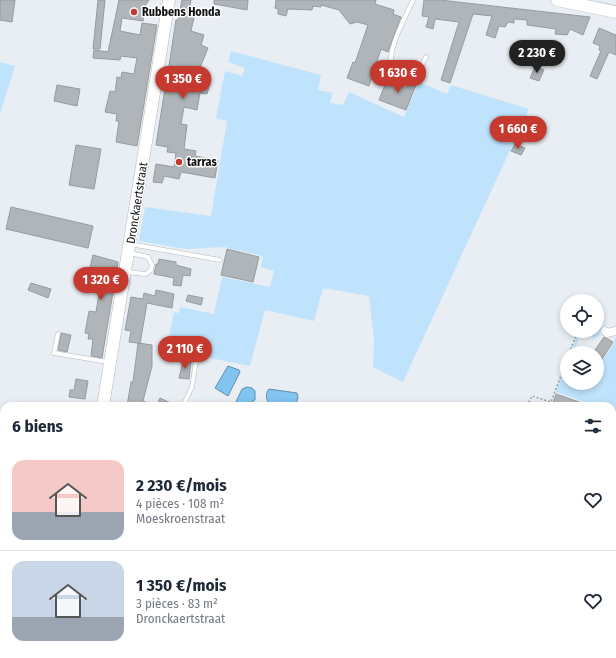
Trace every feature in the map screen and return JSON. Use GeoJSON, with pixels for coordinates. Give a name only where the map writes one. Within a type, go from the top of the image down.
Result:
{"type":"FeatureCollection","features":[{"type":"Feature","properties":{"kind":"main road","name":"Dronckaertstraat"},"geometry":{"type":"LineString","coordinates":[[104,402],[170,0]]}},
{"type":"Feature","properties":{"kind":"main road"},"geometry":{"type":"LineString","coordinates":[[557,0],[601,4],[616,12]]}},
{"type":"Feature","properties":{"kind":"street"},"geometry":{"type":"LineString","coordinates":[[605,331],[607,333],[616,331]]}},
{"type":"Feature","properties":{"kind":"lane"},"geometry":{"type":"LineString","coordinates":[[413,0],[390,58],[392,64],[398,71],[410,74],[417,72],[426,57]]}},
{"type":"Feature","properties":{"kind":"lane"},"geometry":{"type":"LineString","coordinates":[[129,248],[220,260]]}},
{"type":"Feature","properties":{"kind":"lane"},"geometry":{"type":"LineString","coordinates":[[125,272],[146,274],[151,270],[152,265],[148,257],[129,248]]}},
{"type":"Feature","properties":{"kind":"lane"},"geometry":{"type":"LineString","coordinates":[[58,334],[54,353],[111,362]]}},
{"type":"Feature","properties":{"kind":"lane"},"geometry":{"type":"LineString","coordinates":[[185,402],[192,387],[196,361]]}},
{"type":"Feature","properties":{"kind":"path"},"geometry":{"type":"LineString","coordinates":[[529,402],[532,396],[551,402],[560,378]]}},
{"type":"Feature","properties":{"kind":"shaded area"},"geometry":{"type":"Polygon","coordinates":[[[231,51],[321,75],[318,90],[333,93],[330,103],[343,105],[349,92],[404,117],[419,82],[447,94],[451,85],[529,109],[403,382],[373,367],[374,340],[369,296],[323,288],[314,321],[265,310],[250,366],[205,357],[208,343],[169,336],[174,312],[179,313],[180,307],[214,314],[222,277],[270,287],[274,271],[261,267],[263,256],[224,247],[186,249],[139,241],[145,207],[211,216],[227,121],[216,118],[225,71],[242,76],[245,68],[228,62],[231,51]]]}},
{"type":"Feature","properties":{"kind":"shaded area"},"geometry":{"type":"Polygon","coordinates":[[[0,62],[15,66],[0,114],[0,62]]]}},
{"type":"Feature","properties":{"kind":"shaded area"},"geometry":{"type":"Polygon","coordinates":[[[616,336],[616,402],[585,402],[556,392],[560,381],[560,390],[604,390],[604,358],[614,343],[616,336]]]}},
{"type":"Feature","properties":{"kind":"shaded area"},"geometry":{"type":"Polygon","coordinates":[[[576,338],[579,338],[576,346],[573,346],[576,338]]]}},
{"type":"Feature","properties":{"kind":"water"},"geometry":{"type":"Polygon","coordinates":[[[228,366],[239,370],[240,372],[228,396],[215,388],[228,366]]]}},
{"type":"Feature","properties":{"kind":"water"},"geometry":{"type":"Polygon","coordinates":[[[247,387],[252,388],[255,391],[255,400],[252,402],[236,402],[242,389],[247,387]]]}},
{"type":"Feature","properties":{"kind":"water"},"geometry":{"type":"Polygon","coordinates":[[[269,389],[297,393],[298,397],[297,402],[268,402],[266,397],[269,389]]]}},
{"type":"Feature","properties":{"kind":"building"},"geometry":{"type":"Polygon","coordinates":[[[0,0],[15,0],[12,22],[0,20],[0,0]]]}},
{"type":"Feature","properties":{"kind":"building"},"geometry":{"type":"Polygon","coordinates":[[[98,0],[105,0],[100,49],[93,49],[98,0]]]}},
{"type":"Feature","properties":{"kind":"building"},"geometry":{"type":"Polygon","coordinates":[[[119,0],[149,0],[145,6],[143,21],[122,18],[120,31],[140,35],[142,23],[157,25],[137,146],[116,142],[119,121],[116,121],[117,114],[105,112],[110,91],[115,92],[117,77],[121,78],[122,72],[134,74],[137,58],[121,56],[120,60],[93,58],[94,50],[108,52],[119,0]]]}},
{"type":"Feature","properties":{"kind":"building"},"geometry":{"type":"Polygon","coordinates":[[[182,0],[191,0],[189,12],[195,13],[191,31],[204,35],[201,45],[208,48],[197,75],[211,79],[207,94],[200,93],[197,110],[184,107],[181,124],[187,125],[184,149],[196,151],[195,156],[218,160],[215,178],[181,172],[179,179],[164,176],[162,183],[153,182],[156,164],[174,167],[176,153],[167,152],[168,147],[156,145],[166,82],[176,73],[168,72],[176,20],[178,20],[182,0]]]}},
{"type":"Feature","properties":{"kind":"building"},"geometry":{"type":"Polygon","coordinates":[[[214,0],[248,0],[247,10],[214,4],[214,0]]]}},
{"type":"Feature","properties":{"kind":"building"},"geometry":{"type":"Polygon","coordinates":[[[276,0],[376,0],[375,4],[394,10],[393,14],[401,17],[388,52],[381,49],[369,86],[347,78],[353,62],[355,63],[368,25],[357,22],[350,24],[339,10],[321,5],[321,7],[313,6],[312,10],[288,9],[286,16],[278,14],[278,9],[275,8],[276,0]]]}},
{"type":"Feature","properties":{"kind":"building"},"geometry":{"type":"Polygon","coordinates":[[[424,0],[440,0],[590,17],[583,35],[570,29],[567,35],[555,34],[556,29],[527,25],[527,20],[514,19],[514,23],[508,22],[505,27],[499,26],[495,38],[486,35],[492,16],[473,14],[450,83],[441,80],[459,22],[435,19],[433,29],[426,27],[429,17],[422,16],[424,0]]]}},
{"type":"Feature","properties":{"kind":"building"},"geometry":{"type":"Polygon","coordinates":[[[599,28],[616,35],[616,55],[609,52],[597,79],[590,76],[601,51],[599,50],[600,46],[593,43],[599,28]]]}},
{"type":"Feature","properties":{"kind":"building"},"geometry":{"type":"Polygon","coordinates":[[[535,67],[544,70],[539,81],[530,78],[535,67]]]}},
{"type":"Feature","properties":{"kind":"building"},"geometry":{"type":"Polygon","coordinates":[[[411,77],[418,80],[406,110],[379,100],[387,80],[407,88],[411,77]]]}},
{"type":"Feature","properties":{"kind":"building"},"geometry":{"type":"Polygon","coordinates":[[[57,85],[80,89],[77,106],[54,101],[57,85]]]}},
{"type":"Feature","properties":{"kind":"building"},"geometry":{"type":"Polygon","coordinates":[[[515,144],[525,148],[521,155],[511,151],[515,144]]]}},
{"type":"Feature","properties":{"kind":"building"},"geometry":{"type":"Polygon","coordinates":[[[76,145],[101,149],[94,189],[69,185],[76,145]]]}},
{"type":"Feature","properties":{"kind":"building"},"geometry":{"type":"Polygon","coordinates":[[[11,207],[93,226],[88,248],[6,229],[11,207]]]}},
{"type":"Feature","properties":{"kind":"building"},"geometry":{"type":"Polygon","coordinates":[[[227,249],[259,257],[253,282],[221,275],[227,249]]]}},
{"type":"Feature","properties":{"kind":"building"},"geometry":{"type":"Polygon","coordinates":[[[93,255],[118,262],[102,358],[91,356],[93,339],[88,339],[89,334],[85,333],[89,311],[96,312],[100,288],[89,286],[90,279],[84,277],[85,270],[89,272],[93,255]]]}},
{"type":"Feature","properties":{"kind":"building"},"geometry":{"type":"Polygon","coordinates":[[[159,259],[176,262],[176,265],[191,269],[190,276],[183,275],[181,286],[173,285],[174,278],[154,274],[156,264],[158,264],[159,259]]]}},
{"type":"Feature","properties":{"kind":"building"},"geometry":{"type":"Polygon","coordinates":[[[31,283],[51,289],[48,298],[28,290],[31,283]]]}},
{"type":"Feature","properties":{"kind":"building"},"geometry":{"type":"Polygon","coordinates":[[[156,290],[174,294],[172,308],[147,303],[140,343],[152,345],[152,366],[143,401],[145,402],[128,402],[131,382],[133,382],[138,343],[129,342],[131,331],[125,330],[131,297],[143,299],[144,293],[155,296],[156,290]]]}},
{"type":"Feature","properties":{"kind":"building"},"geometry":{"type":"Polygon","coordinates":[[[188,295],[203,298],[201,305],[186,301],[188,295]]]}},
{"type":"Feature","properties":{"kind":"building"},"geometry":{"type":"Polygon","coordinates":[[[61,333],[71,335],[67,352],[58,350],[61,333]]]}},
{"type":"Feature","properties":{"kind":"building"},"geometry":{"type":"Polygon","coordinates":[[[604,337],[613,342],[604,356],[604,346],[598,346],[604,337]]]}},
{"type":"Feature","properties":{"kind":"building"},"geometry":{"type":"Polygon","coordinates":[[[183,361],[191,362],[189,379],[179,378],[183,361]]]}},
{"type":"Feature","properties":{"kind":"building"},"geometry":{"type":"Polygon","coordinates":[[[76,379],[88,381],[85,399],[69,397],[70,390],[74,390],[76,379]]]}},
{"type":"Feature","properties":{"kind":"building"},"geometry":{"type":"Polygon","coordinates":[[[556,394],[579,402],[553,402],[556,394]]]}},
{"type":"Feature","properties":{"kind":"building"},"geometry":{"type":"Polygon","coordinates":[[[160,398],[168,402],[158,402],[160,398]]]}},
{"type":"Feature","properties":{"kind":"place","name":"Rubbens Honda"},"geometry":{"type":"Point","coordinates":[134,12]}},
{"type":"Feature","properties":{"kind":"place","name":"tarras"},"geometry":{"type":"Point","coordinates":[179,162]}}]}
